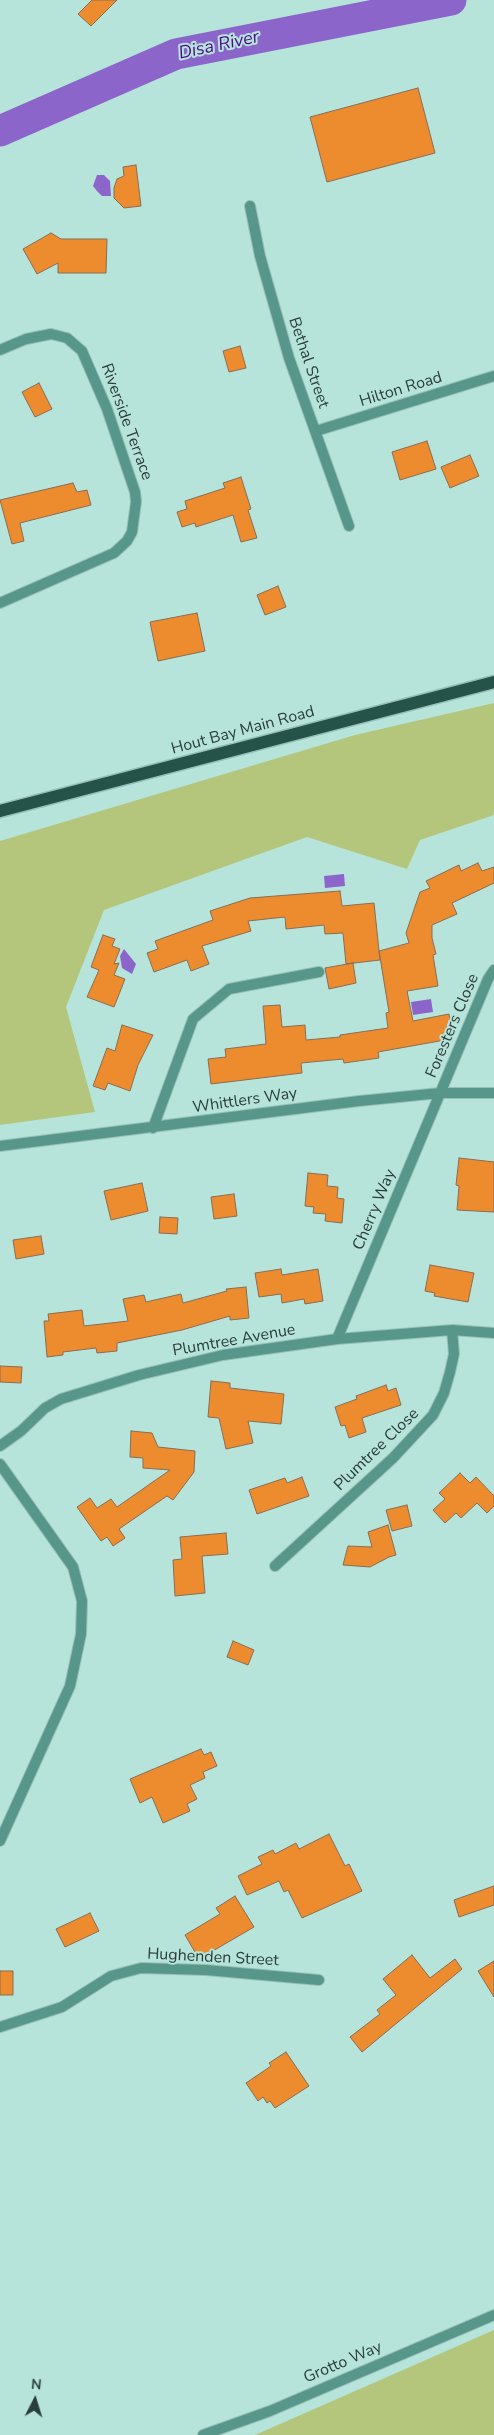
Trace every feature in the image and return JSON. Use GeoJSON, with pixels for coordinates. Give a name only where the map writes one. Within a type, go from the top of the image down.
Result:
{"type":"FeatureCollection","features":[{"type":"Feature","properties":{"kind":"main road","name":"Hout Bay Main Road"},"geometry":{"type":"LineString","coordinates":[[0,811],[494,682]]}},
{"type":"Feature","properties":{"kind":"street","name":"Bethal Street"},"geometry":{"type":"LineString","coordinates":[[250,206],[260,256],[279,326],[349,526]]}},
{"type":"Feature","properties":{"kind":"street","name":"Riverside Terrace"},"geometry":{"type":"LineString","coordinates":[[0,350],[26,339],[51,334],[67,338],[82,351],[107,409],[135,492],[136,502],[132,532],[127,541],[114,553],[0,603]]}},
{"type":"Feature","properties":{"kind":"street","name":"Hilton Road"},"geometry":{"type":"LineString","coordinates":[[316,432],[494,376]]}},
{"type":"Feature","properties":{"kind":"street","name":"Foresters Close"},"geometry":{"type":"LineString","coordinates":[[440,1093],[488,979],[494,970]]}},
{"type":"Feature","properties":{"kind":"street"},"geometry":{"type":"LineString","coordinates":[[153,1128],[193,1019],[229,989],[319,972]]}},
{"type":"Feature","properties":{"kind":"street","name":"Whittlers Way"},"geometry":{"type":"LineString","coordinates":[[0,1146],[153,1128],[266,1112],[440,1093],[494,1093]]}},
{"type":"Feature","properties":{"kind":"street","name":"Cherry Way"},"geometry":{"type":"LineString","coordinates":[[337,1339],[440,1093]]}},
{"type":"Feature","properties":{"kind":"street","name":"Plumtree Avenue"},"geometry":{"type":"LineString","coordinates":[[0,1446],[21,1431],[45,1408],[61,1399],[138,1375],[223,1355],[337,1339],[452,1330],[494,1332]]}},
{"type":"Feature","properties":{"kind":"street","name":"Plumtree Close"},"geometry":{"type":"LineString","coordinates":[[275,1566],[394,1458],[434,1415],[450,1372],[454,1354],[452,1330]]}},
{"type":"Feature","properties":{"kind":"street"},"geometry":{"type":"LineString","coordinates":[[0,1464],[73,1567],[82,1601],[81,1634],[70,1686],[0,1841]]}},
{"type":"Feature","properties":{"kind":"street","name":"Hughenden Street"},"geometry":{"type":"LineString","coordinates":[[0,2028],[62,2007],[111,1976],[141,1968],[206,1970],[318,1980]]}},
{"type":"Feature","properties":{"kind":"street","name":"Grotto Way"},"geometry":{"type":"LineString","coordinates":[[203,2435],[270,2411],[494,2315]]}},
{"type":"Feature","properties":{"kind":"green space"},"geometry":{"type":"Polygon","coordinates":[[[494,703],[494,815],[420,840],[407,869],[307,837],[104,910],[66,1007],[95,1112],[0,1125],[0,841],[355,735],[494,703]]]}},
{"type":"Feature","properties":{"kind":"green space"},"geometry":{"type":"Polygon","coordinates":[[[494,2330],[494,2435],[255,2435],[494,2330]]]}},
{"type":"Feature","properties":{"kind":"shaded area"},"geometry":{"type":"Polygon","coordinates":[[[97,175],[104,175],[110,181],[111,196],[102,196],[93,186],[97,175]]]}},
{"type":"Feature","properties":{"kind":"shaded area"},"geometry":{"type":"Polygon","coordinates":[[[344,874],[345,886],[325,888],[324,876],[344,874]]]}},
{"type":"Feature","properties":{"kind":"shaded area"},"geometry":{"type":"Polygon","coordinates":[[[124,949],[136,964],[132,974],[122,968],[120,956],[124,949]]]}},
{"type":"Feature","properties":{"kind":"shaded area"},"geometry":{"type":"Polygon","coordinates":[[[431,999],[433,1012],[413,1015],[411,1002],[431,999]]]}},
{"type":"Feature","properties":{"kind":"building"},"geometry":{"type":"Polygon","coordinates":[[[92,0],[117,0],[91,26],[78,14],[92,0]]]}},
{"type":"Feature","properties":{"kind":"building"},"geometry":{"type":"Polygon","coordinates":[[[418,88],[435,153],[327,182],[310,117],[418,88]]]}},
{"type":"Feature","properties":{"kind":"building"},"geometry":{"type":"Polygon","coordinates":[[[136,165],[141,206],[124,208],[114,198],[114,188],[117,179],[124,176],[123,167],[136,165]]]}},
{"type":"Feature","properties":{"kind":"building"},"geometry":{"type":"Polygon","coordinates":[[[51,233],[61,239],[107,239],[106,273],[58,273],[58,263],[37,274],[23,249],[51,233]]]}},
{"type":"Feature","properties":{"kind":"building"},"geometry":{"type":"Polygon","coordinates":[[[240,346],[246,368],[229,372],[223,351],[240,346]]]}},
{"type":"Feature","properties":{"kind":"building"},"geometry":{"type":"Polygon","coordinates":[[[39,383],[52,409],[35,417],[22,392],[39,383]]]}},
{"type":"Feature","properties":{"kind":"building"},"geometry":{"type":"Polygon","coordinates":[[[427,441],[436,469],[400,480],[392,452],[427,441]]]}},
{"type":"Feature","properties":{"kind":"building"},"geometry":{"type":"Polygon","coordinates":[[[470,455],[479,476],[450,488],[441,467],[470,455]]]}},
{"type":"Feature","properties":{"kind":"building"},"geometry":{"type":"Polygon","coordinates":[[[241,477],[251,509],[248,510],[257,538],[241,542],[233,515],[196,527],[195,523],[182,527],[177,512],[187,509],[185,501],[225,488],[223,483],[241,477]]]}},
{"type":"Feature","properties":{"kind":"building"},"geometry":{"type":"Polygon","coordinates":[[[73,483],[77,492],[87,490],[91,505],[20,523],[24,541],[12,544],[0,500],[73,483]]]}},
{"type":"Feature","properties":{"kind":"building"},"geometry":{"type":"Polygon","coordinates":[[[278,586],[286,607],[265,615],[257,595],[278,586]]]}},
{"type":"Feature","properties":{"kind":"building"},"geometry":{"type":"Polygon","coordinates":[[[197,613],[205,651],[158,661],[150,622],[197,613]]]}},
{"type":"Feature","properties":{"kind":"building"},"geometry":{"type":"Polygon","coordinates":[[[478,863],[482,871],[494,867],[494,883],[452,903],[457,914],[432,925],[432,938],[436,954],[433,955],[438,986],[407,991],[413,1021],[449,1014],[451,1024],[445,1040],[378,1052],[379,1058],[344,1063],[343,1059],[301,1063],[302,1073],[211,1084],[208,1059],[226,1057],[225,1049],[266,1044],[263,1006],[280,1005],[282,1027],[305,1025],[306,1040],[340,1037],[340,1035],[388,1028],[386,1013],[389,1012],[379,951],[409,943],[406,933],[420,892],[430,888],[426,881],[459,865],[461,871],[478,863]]]}},
{"type":"Feature","properties":{"kind":"building"},"geometry":{"type":"Polygon","coordinates":[[[340,891],[342,906],[374,903],[380,960],[346,964],[343,933],[325,934],[324,925],[286,929],[285,917],[248,921],[251,931],[202,946],[209,964],[191,971],[187,960],[154,972],[147,953],[158,949],[155,941],[213,920],[210,911],[250,898],[340,891]]]}},
{"type":"Feature","properties":{"kind":"building"},"geometry":{"type":"Polygon","coordinates":[[[103,935],[115,939],[112,946],[120,949],[114,964],[119,963],[114,975],[125,979],[114,1007],[87,997],[99,970],[91,967],[103,935]]]}},
{"type":"Feature","properties":{"kind":"building"},"geometry":{"type":"Polygon","coordinates":[[[353,963],[356,983],[329,989],[325,968],[353,963]]]}},
{"type":"Feature","properties":{"kind":"building"},"geometry":{"type":"Polygon","coordinates":[[[122,1025],[153,1035],[138,1065],[130,1091],[108,1083],[105,1090],[93,1086],[107,1048],[115,1051],[122,1025]]]}},
{"type":"Feature","properties":{"kind":"building"},"geometry":{"type":"Polygon","coordinates":[[[459,1158],[494,1162],[494,1212],[457,1210],[459,1186],[456,1185],[459,1158]]]}},
{"type":"Feature","properties":{"kind":"building"},"geometry":{"type":"Polygon","coordinates":[[[308,1173],[328,1175],[327,1186],[338,1187],[337,1198],[344,1199],[342,1223],[325,1221],[326,1214],[313,1213],[314,1207],[305,1206],[308,1173]]]}},
{"type":"Feature","properties":{"kind":"building"},"geometry":{"type":"Polygon","coordinates":[[[142,1183],[148,1211],[111,1220],[104,1191],[142,1183]]]}},
{"type":"Feature","properties":{"kind":"building"},"geometry":{"type":"Polygon","coordinates":[[[234,1194],[237,1216],[214,1219],[211,1197],[234,1194]]]}},
{"type":"Feature","properties":{"kind":"building"},"geometry":{"type":"Polygon","coordinates":[[[160,1217],[178,1218],[177,1234],[159,1233],[160,1217]]]}},
{"type":"Feature","properties":{"kind":"building"},"geometry":{"type":"Polygon","coordinates":[[[41,1236],[44,1254],[16,1259],[13,1240],[41,1236]]]}},
{"type":"Feature","properties":{"kind":"building"},"geometry":{"type":"Polygon","coordinates":[[[430,1265],[474,1273],[468,1302],[434,1296],[435,1293],[425,1291],[430,1265]]]}},
{"type":"Feature","properties":{"kind":"building"},"geometry":{"type":"Polygon","coordinates":[[[281,1269],[282,1275],[318,1269],[323,1301],[305,1304],[304,1299],[282,1303],[281,1294],[259,1297],[255,1273],[281,1269]]]}},
{"type":"Feature","properties":{"kind":"building"},"geometry":{"type":"Polygon","coordinates":[[[246,1287],[249,1318],[230,1320],[230,1316],[182,1330],[117,1343],[117,1351],[97,1353],[96,1348],[63,1352],[63,1355],[47,1357],[44,1321],[49,1321],[48,1314],[82,1310],[84,1326],[128,1321],[123,1299],[144,1295],[146,1302],[181,1294],[183,1303],[227,1291],[226,1289],[246,1287]]]}},
{"type":"Feature","properties":{"kind":"building"},"geometry":{"type":"Polygon","coordinates":[[[0,1366],[22,1367],[21,1383],[0,1382],[0,1366]]]}},
{"type":"Feature","properties":{"kind":"building"},"geometry":{"type":"Polygon","coordinates":[[[211,1381],[230,1383],[230,1388],[284,1394],[281,1424],[248,1421],[253,1443],[226,1449],[219,1418],[208,1417],[211,1381]]]}},
{"type":"Feature","properties":{"kind":"building"},"geometry":{"type":"Polygon","coordinates":[[[386,1385],[388,1391],[396,1388],[401,1405],[362,1418],[366,1432],[349,1438],[345,1425],[341,1426],[335,1407],[357,1399],[356,1396],[386,1385]]]}},
{"type":"Feature","properties":{"kind":"building"},"geometry":{"type":"Polygon","coordinates":[[[131,1431],[152,1433],[158,1447],[195,1451],[194,1472],[173,1500],[167,1496],[119,1529],[125,1538],[113,1546],[107,1537],[101,1541],[77,1507],[90,1498],[97,1508],[111,1499],[117,1507],[170,1470],[143,1468],[143,1458],[130,1457],[131,1431]]]}},
{"type":"Feature","properties":{"kind":"building"},"geometry":{"type":"Polygon","coordinates":[[[460,1473],[470,1483],[476,1477],[494,1496],[494,1506],[487,1513],[477,1503],[461,1518],[456,1513],[445,1523],[433,1510],[445,1499],[439,1493],[460,1473]]]}},
{"type":"Feature","properties":{"kind":"building"},"geometry":{"type":"Polygon","coordinates":[[[302,1477],[309,1496],[257,1514],[249,1490],[285,1478],[287,1483],[302,1477]]]}},
{"type":"Feature","properties":{"kind":"building"},"geometry":{"type":"Polygon","coordinates":[[[407,1505],[412,1526],[392,1531],[386,1510],[407,1505]]]}},
{"type":"Feature","properties":{"kind":"building"},"geometry":{"type":"Polygon","coordinates":[[[388,1525],[396,1555],[370,1567],[343,1565],[348,1546],[372,1547],[368,1532],[388,1525]]]}},
{"type":"Feature","properties":{"kind":"building"},"geometry":{"type":"Polygon","coordinates":[[[226,1533],[228,1554],[202,1556],[205,1593],[175,1596],[173,1560],[182,1559],[180,1537],[226,1533]]]}},
{"type":"Feature","properties":{"kind":"building"},"geometry":{"type":"Polygon","coordinates":[[[233,1641],[254,1650],[248,1665],[227,1657],[233,1641]]]}},
{"type":"Feature","properties":{"kind":"building"},"geometry":{"type":"Polygon","coordinates":[[[201,1749],[204,1755],[211,1752],[217,1766],[203,1772],[205,1778],[190,1785],[197,1799],[187,1804],[190,1811],[163,1823],[152,1797],[140,1803],[130,1779],[201,1749]]]}},
{"type":"Feature","properties":{"kind":"building"},"geometry":{"type":"Polygon","coordinates":[[[329,1834],[345,1866],[349,1864],[362,1891],[302,1918],[288,1890],[284,1892],[279,1881],[247,1895],[238,1876],[262,1864],[258,1857],[273,1850],[275,1854],[296,1843],[299,1849],[329,1834]]]}},
{"type":"Feature","properties":{"kind":"building"},"geometry":{"type":"Polygon","coordinates":[[[494,1886],[494,1905],[459,1917],[454,1900],[494,1886]]]}},
{"type":"Feature","properties":{"kind":"building"},"geometry":{"type":"Polygon","coordinates":[[[235,1896],[254,1927],[199,1959],[185,1935],[220,1914],[216,1908],[235,1896]]]}},
{"type":"Feature","properties":{"kind":"building"},"geometry":{"type":"Polygon","coordinates":[[[90,1913],[99,1931],[65,1947],[56,1929],[90,1913]]]}},
{"type":"Feature","properties":{"kind":"building"},"geometry":{"type":"Polygon","coordinates":[[[412,1955],[430,1978],[455,1959],[462,1969],[362,2052],[350,2037],[380,2014],[377,2010],[396,1995],[383,1979],[412,1955]]]}},
{"type":"Feature","properties":{"kind":"building"},"geometry":{"type":"Polygon","coordinates":[[[494,1961],[494,1997],[478,1971],[494,1961]]]}},
{"type":"Feature","properties":{"kind":"building"},"geometry":{"type":"Polygon","coordinates":[[[0,1971],[13,1971],[13,1995],[0,1995],[0,1971]]]}},
{"type":"Feature","properties":{"kind":"building"},"geometry":{"type":"Polygon","coordinates":[[[286,2052],[309,2086],[275,2108],[270,2101],[267,2103],[263,2097],[258,2101],[246,2083],[271,2066],[269,2063],[286,2052]]]}},
{"type":"Feature","properties":{"kind":"waterway","name":"Disa River"},"geometry":{"type":"LineString","coordinates":[[0,131],[176,54],[451,0]]}}]}
